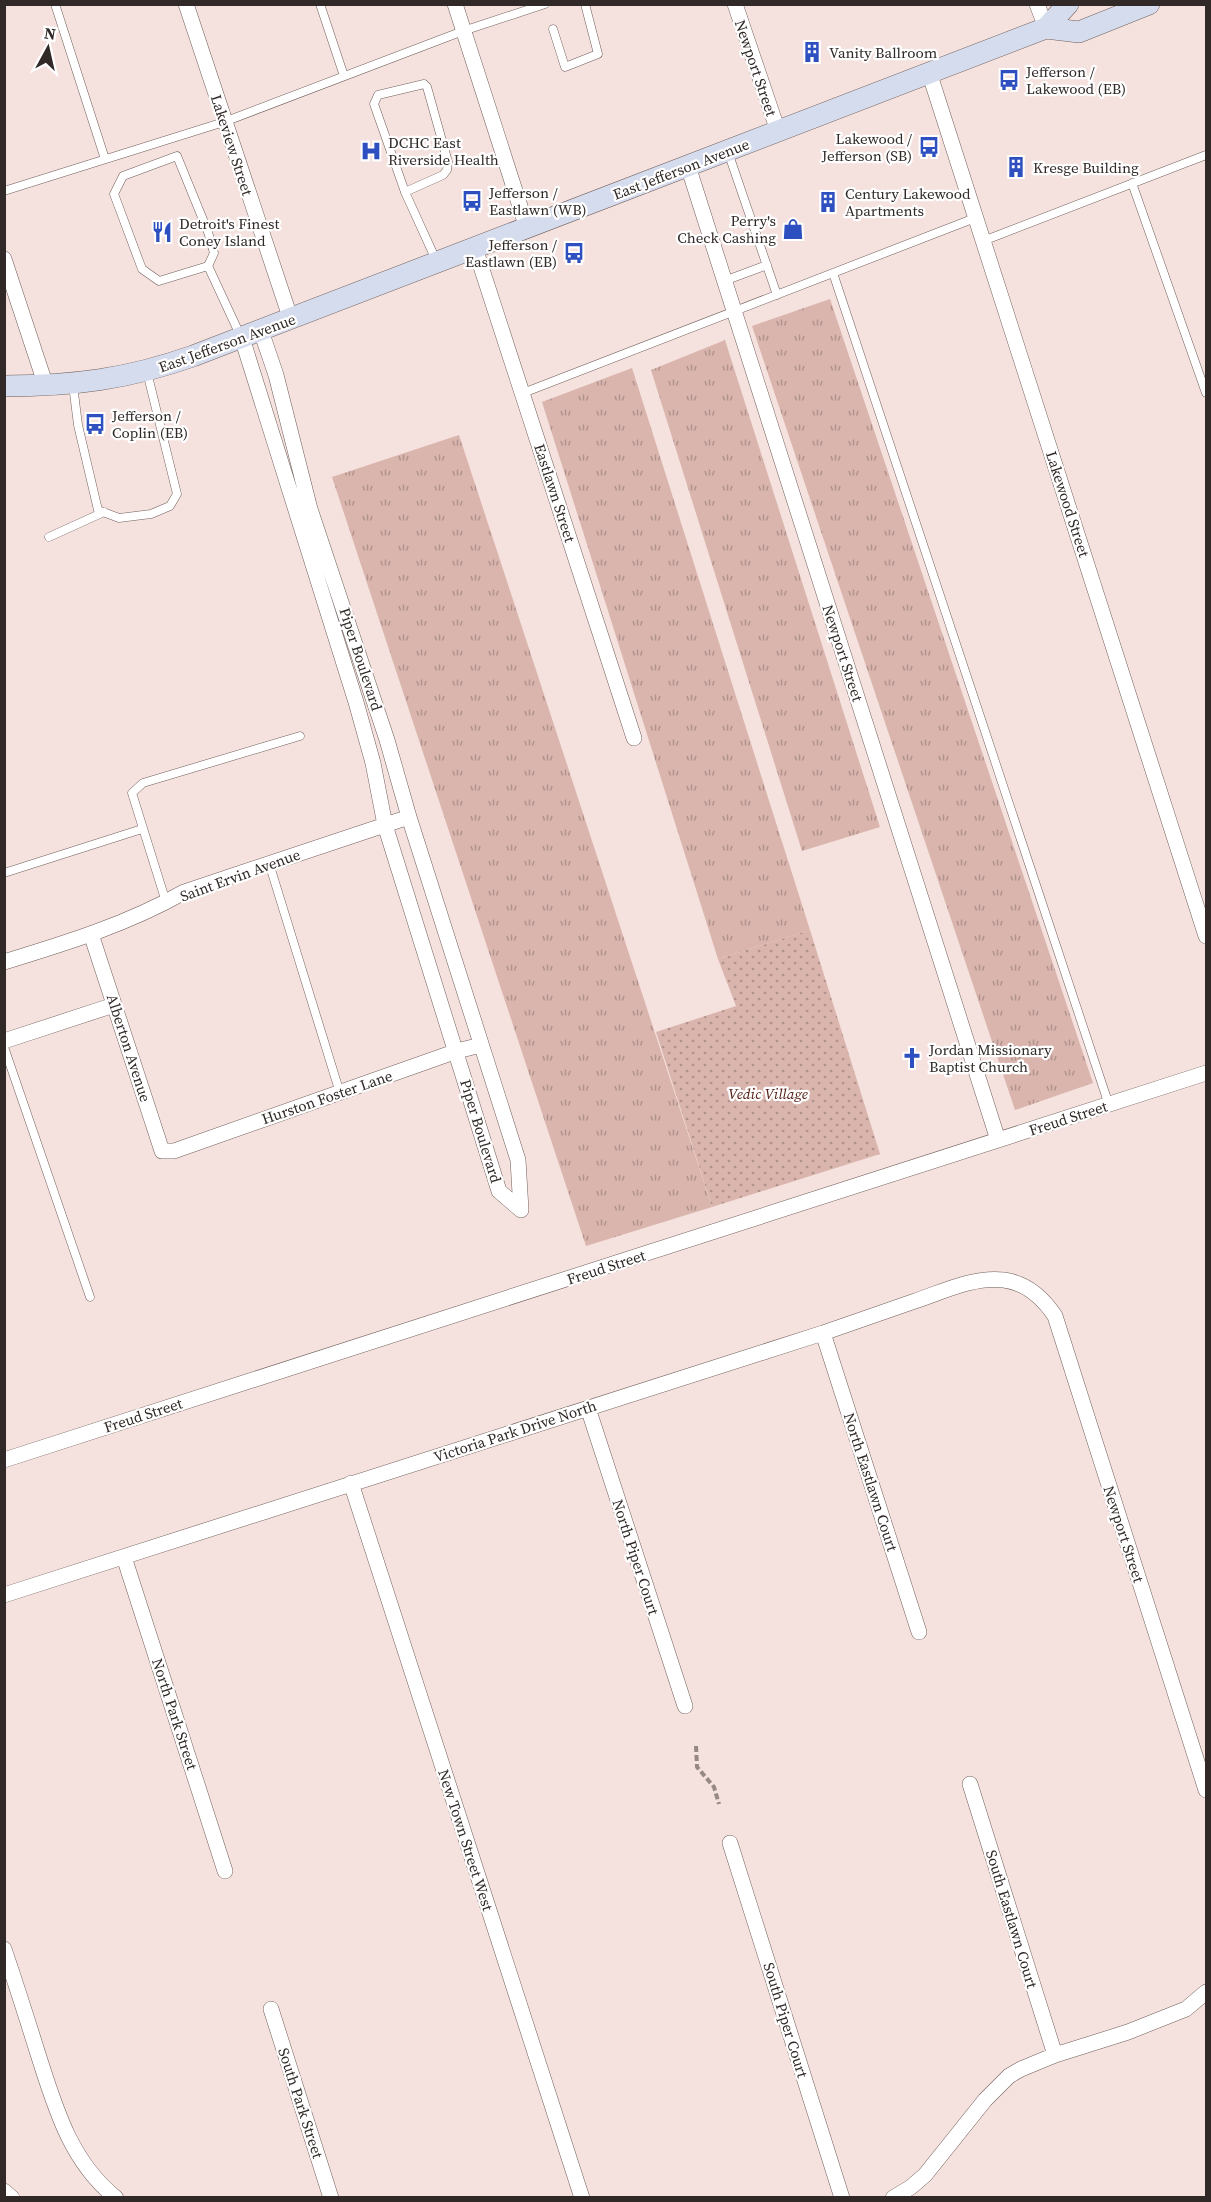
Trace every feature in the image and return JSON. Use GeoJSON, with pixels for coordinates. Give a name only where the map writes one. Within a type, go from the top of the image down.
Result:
{"type":"FeatureCollection","features":[{"type":"Feature","properties":{"kind":"main road","name":"East Jefferson Avenue"},"geometry":{"type":"LineString","coordinates":[[4,386],[46,386],[111,379],[147,372],[252,335],[1046,28],[1068,4]]}},
{"type":"Feature","properties":{"kind":"main road","name":"East Jefferson Avenue"},"geometry":{"type":"LineString","coordinates":[[1046,28],[1079,32],[1149,4]]}},
{"type":"Feature","properties":{"kind":"street","name":"Lakeview Street"},"geometry":{"type":"LineString","coordinates":[[186,4],[291,320]]}},
{"type":"Feature","properties":{"kind":"street"},"geometry":{"type":"LineString","coordinates":[[454,4],[528,228]]}},
{"type":"Feature","properties":{"kind":"street","name":"Newport Street"},"geometry":{"type":"LineString","coordinates":[[735,4],[778,131]]}},
{"type":"Feature","properties":{"kind":"street"},"geometry":{"type":"LineString","coordinates":[[1038,4],[1046,28]]}},
{"type":"Feature","properties":{"kind":"street","name":"Lakewood Street"},"geometry":{"type":"LineString","coordinates":[[929,72],[1206,936]]}},
{"type":"Feature","properties":{"kind":"street","name":"Newport Street"},"geometry":{"type":"LineString","coordinates":[[688,166],[998,1140]]}},
{"type":"Feature","properties":{"kind":"street","name":"Eastlawn Street"},"geometry":{"type":"LineString","coordinates":[[476,248],[634,738]]}},
{"type":"Feature","properties":{"kind":"street"},"geometry":{"type":"LineString","coordinates":[[4,259],[9,288],[46,386]]}},
{"type":"Feature","properties":{"kind":"street","name":"Piper Boulevard"},"geometry":{"type":"LineString","coordinates":[[252,335],[276,375],[310,509],[387,740],[409,817],[518,1160],[520,1210],[499,1191],[385,825],[373,763],[252,335]]}},
{"type":"Feature","properties":{"kind":"street","name":"Saint Ervin Avenue"},"geometry":{"type":"LineString","coordinates":[[4,962],[91,934],[184,892],[409,817]]}},
{"type":"Feature","properties":{"kind":"street","name":"Alberton Avenue"},"geometry":{"type":"LineString","coordinates":[[91,934],[162,1151],[174,1151]]}},
{"type":"Feature","properties":{"kind":"street"},"geometry":{"type":"LineString","coordinates":[[4,1041],[114,1005]]}},
{"type":"Feature","properties":{"kind":"street","name":"Hurston Foster Lane"},"geometry":{"type":"LineString","coordinates":[[174,1151],[457,1051],[481,1045]]}},
{"type":"Feature","properties":{"kind":"street","name":"Freud Street"},"geometry":{"type":"LineString","coordinates":[[4,1460],[1206,1073]]}},
{"type":"Feature","properties":{"kind":"street","name":"Victoria Park Drive North"},"geometry":{"type":"LineString","coordinates":[[4,1595],[823,1333],[956,1287],[975,1282],[1006,1281],[1026,1288]]}},
{"type":"Feature","properties":{"kind":"street","name":"Newport Street"},"geometry":{"type":"LineString","coordinates":[[1026,1288],[1048,1307],[1059,1328],[1206,1790]]}},
{"type":"Feature","properties":{"kind":"street","name":"North Eastlawn Court"},"geometry":{"type":"LineString","coordinates":[[823,1333],[919,1632]]}},
{"type":"Feature","properties":{"kind":"street","name":"North Piper Court"},"geometry":{"type":"LineString","coordinates":[[588,1408],[685,1706]]}},
{"type":"Feature","properties":{"kind":"street","name":"New Town Street West"},"geometry":{"type":"LineString","coordinates":[[351,1483],[582,2198]]}},
{"type":"Feature","properties":{"kind":"street","name":"North Park Street"},"geometry":{"type":"LineString","coordinates":[[124,1557],[225,1871]]}},
{"type":"Feature","properties":{"kind":"street","name":"South Eastlawn Court"},"geometry":{"type":"LineString","coordinates":[[970,1784],[1055,2055]]}},
{"type":"Feature","properties":{"kind":"street","name":"South Piper Court"},"geometry":{"type":"LineString","coordinates":[[730,1843],[842,2198]]}},
{"type":"Feature","properties":{"kind":"street"},"geometry":{"type":"LineString","coordinates":[[4,1949],[58,2116],[71,2144],[88,2170],[116,2198]]}},
{"type":"Feature","properties":{"kind":"street"},"geometry":{"type":"LineString","coordinates":[[893,2198],[925,2175],[996,2087],[1021,2069],[1186,2009],[1206,1992]]}},
{"type":"Feature","properties":{"kind":"street","name":"South Park Street"},"geometry":{"type":"LineString","coordinates":[[271,2009],[331,2198]]}},
{"type":"Feature","properties":{"kind":"street"},"geometry":{"type":"LineString","coordinates":[[4,2191],[12,2198]]}},
{"type":"Feature","properties":{"kind":"lane"},"geometry":{"type":"LineString","coordinates":[[55,4],[105,159]]}},
{"type":"Feature","properties":{"kind":"lane"},"geometry":{"type":"LineString","coordinates":[[320,4],[344,76]]}},
{"type":"Feature","properties":{"kind":"lane"},"geometry":{"type":"LineString","coordinates":[[4,191],[224,122],[463,31],[544,4]]}},
{"type":"Feature","properties":{"kind":"lane"},"geometry":{"type":"LineString","coordinates":[[553,29],[565,67],[598,54],[585,4]]}},
{"type":"Feature","properties":{"kind":"lane"},"geometry":{"type":"LineString","coordinates":[[405,192],[443,175],[447,170],[448,162],[428,87],[423,84],[378,95],[374,104],[405,192],[437,263]]}},
{"type":"Feature","properties":{"kind":"lane"},"geometry":{"type":"LineString","coordinates":[[727,151],[777,295]]}},
{"type":"Feature","properties":{"kind":"lane"},"geometry":{"type":"LineString","coordinates":[[983,241],[1206,155]]}},
{"type":"Feature","properties":{"kind":"lane"},"geometry":{"type":"LineString","coordinates":[[177,156],[208,232],[214,254],[208,266],[159,281],[142,269],[114,194],[123,176],[177,156]]}},
{"type":"Feature","properties":{"kind":"lane"},"geometry":{"type":"LineString","coordinates":[[1132,183],[1206,393]]}},
{"type":"Feature","properties":{"kind":"lane"},"geometry":{"type":"LineString","coordinates":[[523,393],[975,218]]}},
{"type":"Feature","properties":{"kind":"lane"},"geometry":{"type":"LineString","coordinates":[[208,266],[252,335]]}},
{"type":"Feature","properties":{"kind":"lane"},"geometry":{"type":"LineString","coordinates":[[724,282],[767,266]]}},
{"type":"Feature","properties":{"kind":"lane"},"geometry":{"type":"LineString","coordinates":[[833,273],[1109,1104]]}},
{"type":"Feature","properties":{"kind":"lane"},"geometry":{"type":"LineString","coordinates":[[73,383],[78,425],[98,510],[118,518],[151,514],[170,506],[177,494],[147,372]]}},
{"type":"Feature","properties":{"kind":"lane"},"geometry":{"type":"LineString","coordinates":[[49,537],[104,512]]}},
{"type":"Feature","properties":{"kind":"lane"},"geometry":{"type":"LineString","coordinates":[[166,902],[132,793],[143,783],[300,736]]}},
{"type":"Feature","properties":{"kind":"lane"},"geometry":{"type":"LineString","coordinates":[[4,873],[142,829]]}},
{"type":"Feature","properties":{"kind":"lane"},"geometry":{"type":"LineString","coordinates":[[269,863],[340,1092]]}},
{"type":"Feature","properties":{"kind":"lane"},"geometry":{"type":"LineString","coordinates":[[4,1047],[90,1297]]}},
{"type":"Feature","properties":{"kind":"path"},"geometry":{"type":"LineString","coordinates":[[696,1746],[697,1767],[714,1787],[718,1804]]}},
{"type":"Feature","properties":{"kind":"green space"},"geometry":{"type":"Polygon","coordinates":[[[830,299],[1093,1083],[1015,1110],[752,326],[830,299]]]}},
{"type":"Feature","properties":{"kind":"green space"},"geometry":{"type":"Polygon","coordinates":[[[725,340],[880,827],[802,851],[651,370],[725,340]]]}},
{"type":"Feature","properties":{"kind":"green space"},"geometry":{"type":"Polygon","coordinates":[[[632,368],[810,930],[718,959],[542,402],[632,368]]]}},
{"type":"Feature","properties":{"kind":"green space"},"geometry":{"type":"Polygon","coordinates":[[[459,435],[712,1207],[586,1246],[332,477],[459,435]]]}},
{"type":"Feature","properties":{"kind":"green space","name":"Vedic Village"},"geometry":{"type":"Polygon","coordinates":[[[810,930],[880,1154],[712,1207],[656,1032],[736,1006],[718,959],[810,930]]]}},
{"type":"Feature","properties":{"kind":"place","name":"Vanity Ballroom"},"geometry":{"type":"Point","coordinates":[812,52]}},
{"type":"Feature","properties":{"kind":"place","name":"Jefferson / Lakewood (EB)"},"geometry":{"type":"Point","coordinates":[1009,80]}},
{"type":"Feature","properties":{"kind":"place","name":"Lakewood / Jefferson (SB)"},"geometry":{"type":"Point","coordinates":[929,147]}},
{"type":"Feature","properties":{"kind":"place","name":"DCHC East Riverside Health"},"geometry":{"type":"Point","coordinates":[371,151]}},
{"type":"Feature","properties":{"kind":"place","name":"Kresge Building"},"geometry":{"type":"Point","coordinates":[1016,167]}},
{"type":"Feature","properties":{"kind":"place","name":"Jefferson / Eastlawn (WB)"},"geometry":{"type":"Point","coordinates":[472,201]}},
{"type":"Feature","properties":{"kind":"place","name":"Century Lakewood Apartments"},"geometry":{"type":"Point","coordinates":[828,202]}},
{"type":"Feature","properties":{"kind":"place","name":"Perry's Check Cashing"},"geometry":{"type":"Point","coordinates":[793,229]}},
{"type":"Feature","properties":{"kind":"place","name":"Detroit's Finest Coney Island"},"geometry":{"type":"Point","coordinates":[162,232]}},
{"type":"Feature","properties":{"kind":"place","name":"Jefferson / Eastlawn (EB)"},"geometry":{"type":"Point","coordinates":[574,253]}},
{"type":"Feature","properties":{"kind":"place","name":"Jefferson / Coplin (EB)"},"geometry":{"type":"Point","coordinates":[95,424]}},
{"type":"Feature","properties":{"kind":"place","name":"Jordan Missionary Baptist Church"},"geometry":{"type":"Point","coordinates":[912,1058]}}]}
